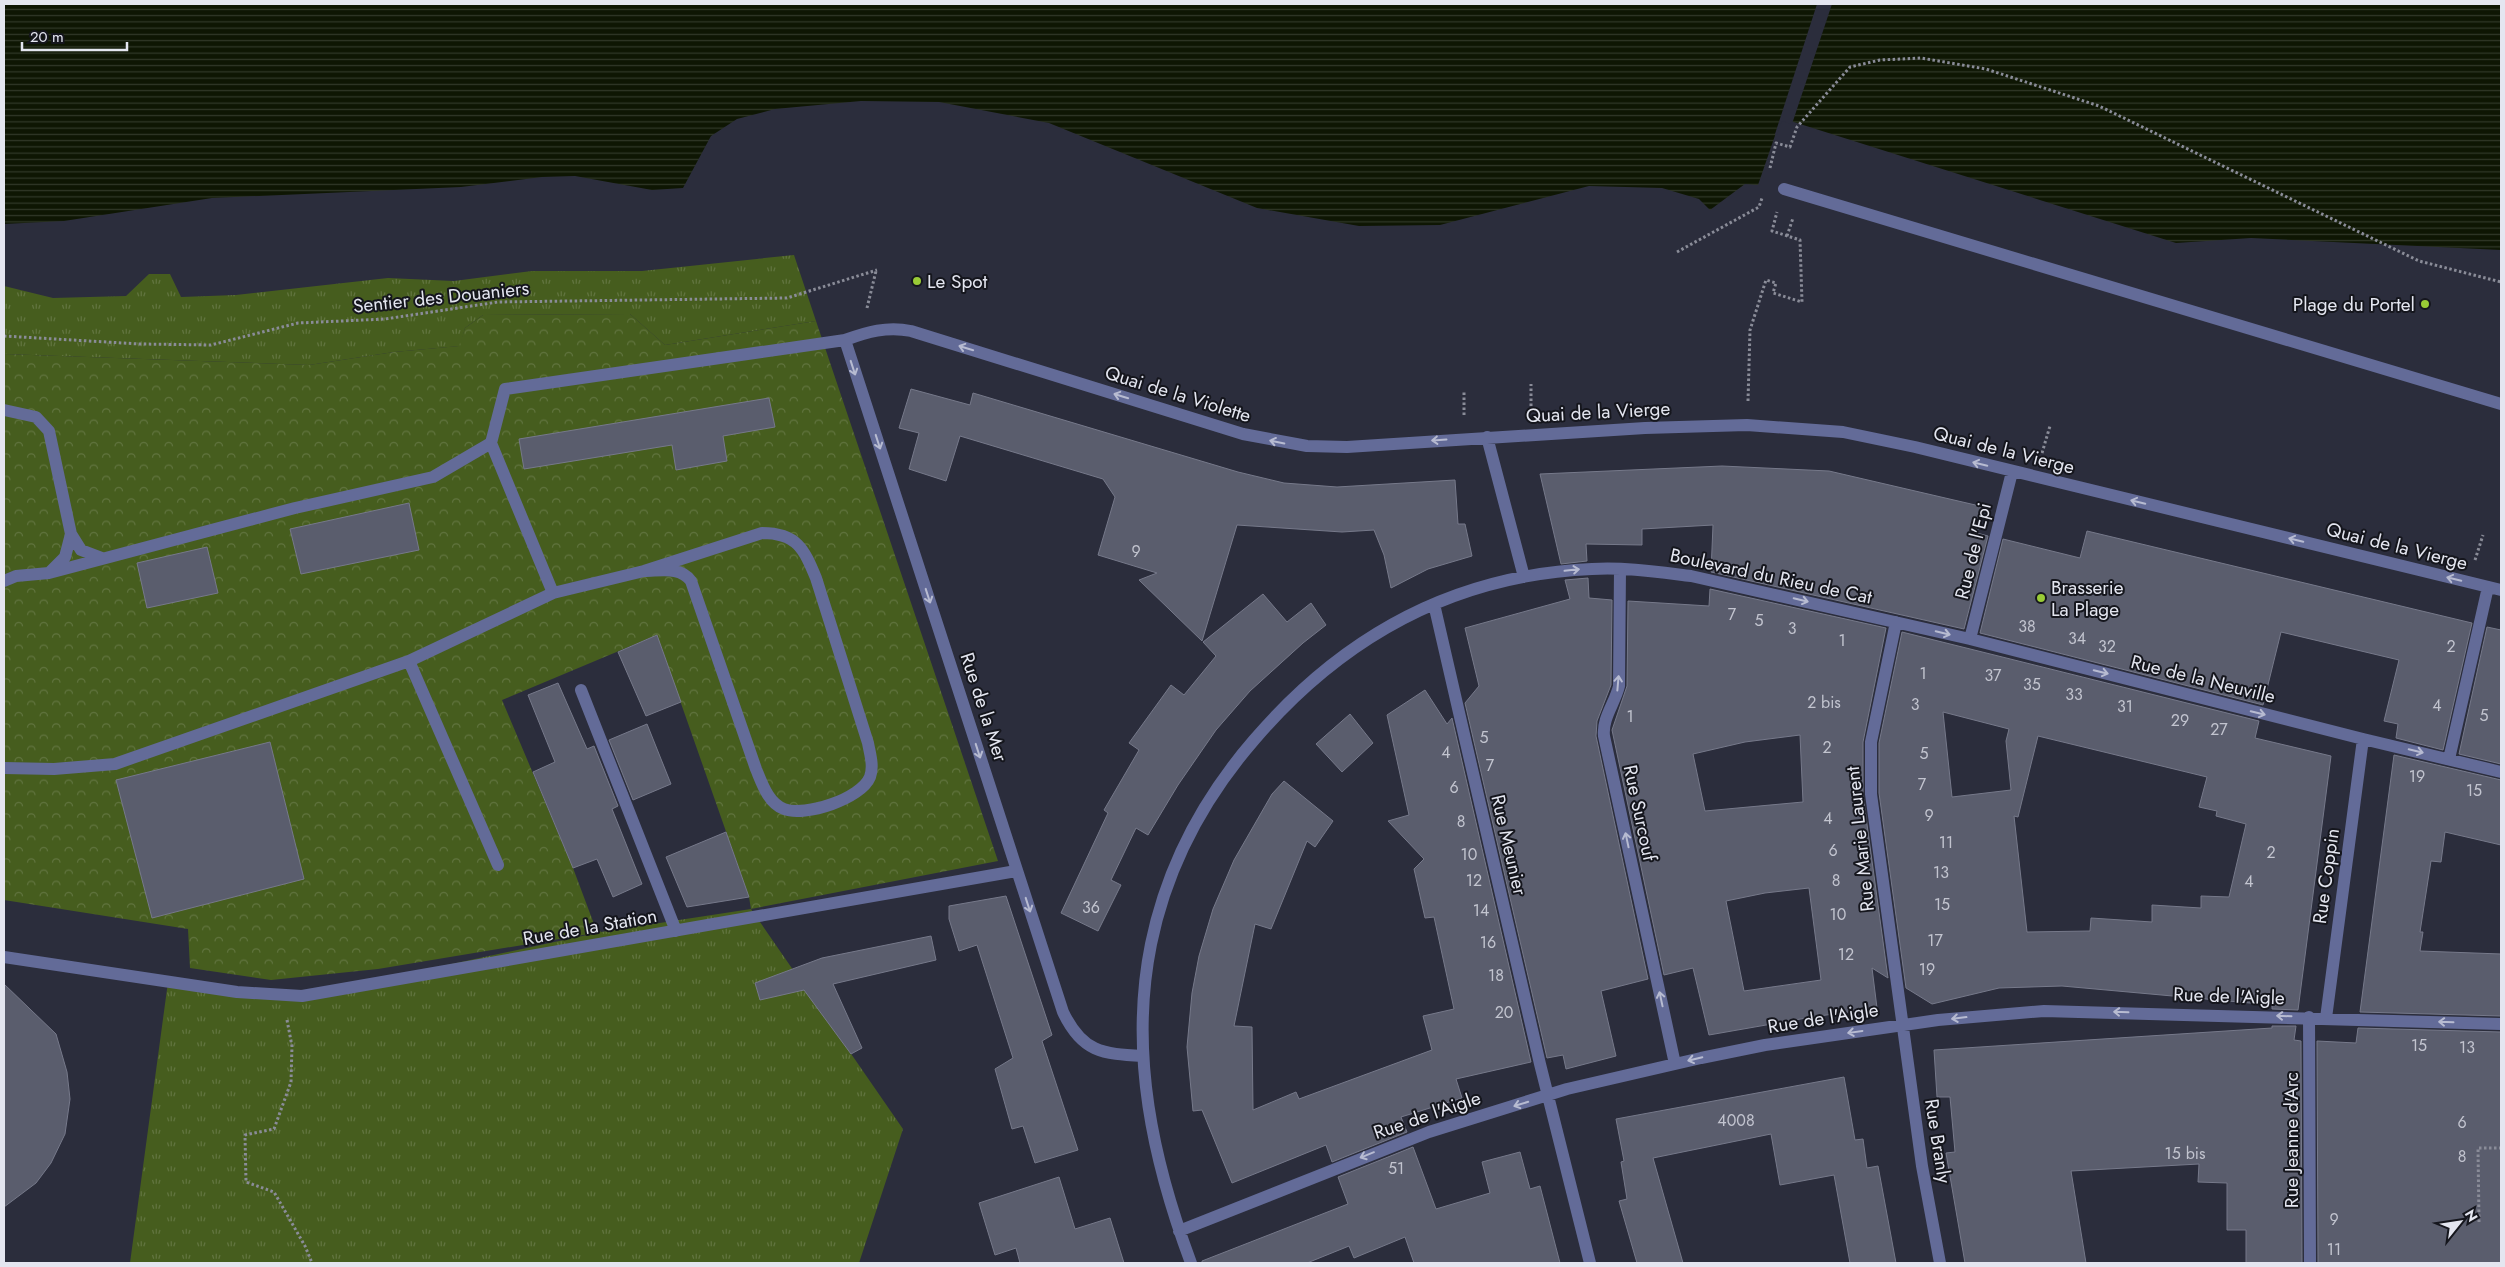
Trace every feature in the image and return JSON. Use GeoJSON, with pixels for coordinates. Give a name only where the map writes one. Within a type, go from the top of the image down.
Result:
{"type":"FeatureCollection","features":[{"type":"Feature","properties":{"kind":"street"},"geometry":{"type":"LineString","coordinates":[[1784,189],[2501,404]]}},
{"type":"Feature","properties":{"kind":"street","name":"Quai de la Violette"},"geometry":{"type":"LineString","coordinates":[[866,332],[888,328],[911,331],[1243,434],[1286,444],[1340,447],[1487,437]]}},
{"type":"Feature","properties":{"kind":"street"},"geometry":{"type":"LineString","coordinates":[[553,593],[491,442],[505,389],[844,340],[866,332]]}},
{"type":"Feature","properties":{"kind":"street","name":"Rue de la Mer"},"geometry":{"type":"LineString","coordinates":[[844,340],[1063,1012],[1069,1026],[1077,1036],[1096,1051],[1143,1056]]}},
{"type":"Feature","properties":{"kind":"street"},"geometry":{"type":"LineString","coordinates":[[4,410],[36,417],[49,431],[71,534],[82,550],[102,558]]}},
{"type":"Feature","properties":{"kind":"street","name":"Quai de la Vierge"},"geometry":{"type":"LineString","coordinates":[[1487,437],[1748,424],[1843,432],[2501,590]]}},
{"type":"Feature","properties":{"kind":"street"},"geometry":{"type":"LineString","coordinates":[[1487,437],[1524,577]]}},
{"type":"Feature","properties":{"kind":"street"},"geometry":{"type":"LineString","coordinates":[[4,581],[16,576],[49,574],[102,558],[295,508],[433,476],[491,442]]}},
{"type":"Feature","properties":{"kind":"street","name":"Rue de l'Epi"},"geometry":{"type":"LineString","coordinates":[[1970,639],[2012,472]]}},
{"type":"Feature","properties":{"kind":"street"},"geometry":{"type":"LineString","coordinates":[[4,768],[54,770],[115,764],[409,661],[553,593],[644,571],[762,534],[779,533],[796,542],[808,560],[816,578],[868,742],[872,761],[870,777],[858,792],[827,806],[804,810],[783,809],[774,802],[766,792],[756,769],[691,581],[686,574],[679,570],[644,571]]}},
{"type":"Feature","properties":{"kind":"street"},"geometry":{"type":"LineString","coordinates":[[49,574],[65,558],[71,534]]}},
{"type":"Feature","properties":{"kind":"street","name":"Boulevard du Rieu de Cat"},"geometry":{"type":"LineString","coordinates":[[1191,1263],[1160,1171],[1144,1077],[1143,1056],[1147,972],[1156,922],[1181,849],[1206,803],[1260,732],[1315,678],[1385,627],[1434,604],[1524,577],[1592,568],[1691,576],[1896,622]]}},
{"type":"Feature","properties":{"kind":"street","name":"Rue Surcouf"},"geometry":{"type":"LineString","coordinates":[[1620,569],[1619,686],[1617,697],[1603,727],[1604,736],[1676,1064]]}},
{"type":"Feature","properties":{"kind":"street"},"geometry":{"type":"LineString","coordinates":[[2449,759],[2488,587]]}},
{"type":"Feature","properties":{"kind":"street","name":"Rue Meunier"},"geometry":{"type":"LineString","coordinates":[[1434,604],[1548,1095],[1590,1263]]}},
{"type":"Feature","properties":{"kind":"street","name":"Rue de la Neuville"},"geometry":{"type":"LineString","coordinates":[[1896,622],[2501,772]]}},
{"type":"Feature","properties":{"kind":"street","name":"Rue Marie Laurent"},"geometry":{"type":"LineString","coordinates":[[1896,622],[1875,714],[1870,768],[1878,851],[1903,1025]]}},
{"type":"Feature","properties":{"kind":"street"},"geometry":{"type":"LineString","coordinates":[[409,661],[498,865]]}},
{"type":"Feature","properties":{"kind":"street"},"geometry":{"type":"LineString","coordinates":[[581,690],[676,931]]}},
{"type":"Feature","properties":{"kind":"street","name":"Rue Coppin"},"geometry":{"type":"LineString","coordinates":[[2326,1018],[2363,739]]}},
{"type":"Feature","properties":{"kind":"street","name":"Rue de la Station"},"geometry":{"type":"LineString","coordinates":[[4,957],[237,992],[302,996],[1016,871]]}},
{"type":"Feature","properties":{"kind":"street","name":"Rue de l'Aigle"},"geometry":{"type":"LineString","coordinates":[[1179,1231],[1388,1147],[1548,1095],[1765,1045],[1983,1015],[2044,1011],[2309,1017],[2501,1024]]}},
{"type":"Feature","properties":{"kind":"street","name":"Rue Jeanne d'Arc"},"geometry":{"type":"LineString","coordinates":[[2309,1017],[2310,1263]]}},
{"type":"Feature","properties":{"kind":"street","name":"Rue Branly"},"geometry":{"type":"LineString","coordinates":[[1903,1025],[1922,1166],[1940,1263]]}},
{"type":"Feature","properties":{"kind":"path"},"geometry":{"type":"LineString","coordinates":[[1770,167],[1776,144],[1790,147],[1797,127],[1850,67],[1880,60],[1921,58],[1986,69],[2099,106],[2419,260],[2501,282]]}},
{"type":"Feature","properties":{"kind":"path"},"geometry":{"type":"LineString","coordinates":[[1676,252],[1759,206],[1766,183],[1784,189]]}},
{"type":"Feature","properties":{"kind":"path"},"geometry":{"type":"LineString","coordinates":[[1788,236],[1796,211]]}},
{"type":"Feature","properties":{"kind":"path"},"geometry":{"type":"LineString","coordinates":[[1748,424],[1750,330],[1766,280],[1776,283],[1773,293],[1802,302],[1800,240],[1772,231]]}},
{"type":"Feature","properties":{"kind":"path","name":"Sentier des Douaniers"},"geometry":{"type":"LineString","coordinates":[[4,336],[140,344],[211,344],[298,323],[385,319],[498,302],[787,298],[876,270],[865,316],[866,332]]}},
{"type":"Feature","properties":{"kind":"path"},"geometry":{"type":"LineString","coordinates":[[282,995],[292,1046],[291,1082],[274,1129],[245,1135],[246,1182],[274,1192],[305,1246],[312,1263]]}},
{"type":"Feature","properties":{"kind":"path"},"geometry":{"type":"LineString","coordinates":[[2479,1222],[2478,1148],[2501,1148]]}},
{"type":"Feature","properties":{"kind":"green space"},"geometry":{"type":"Polygon","coordinates":[[[794,255],[816,321],[665,345],[630,314],[483,315],[465,328],[460,346],[394,352],[309,365],[4,354],[4,286],[53,298],[126,296],[149,274],[170,274],[181,297],[236,295],[388,278],[454,281],[532,271],[642,271],[794,255]]]}},
{"type":"Feature","properties":{"kind":"green space"},"geometry":{"type":"Polygon","coordinates":[[[630,314],[665,345],[816,321],[998,861],[751,909],[749,897],[657,635],[502,700],[573,868],[594,924],[601,932],[378,969],[271,980],[190,968],[188,929],[4,900],[4,354],[309,365],[394,352],[459,346],[465,328],[483,315],[630,314]]]}},
{"type":"Feature","properties":{"kind":"green space"},"geometry":{"type":"Polygon","coordinates":[[[751,909],[903,1129],[859,1263],[130,1263],[168,982],[302,996],[601,932],[751,909]]]}},
{"type":"Feature","properties":{"kind":"shaded area"},"geometry":{"type":"Polygon","coordinates":[[[4,4],[2501,4],[2501,250],[2251,238],[2176,243],[1781,118],[1758,185],[1745,184],[1710,210],[1699,199],[1662,188],[1589,186],[1440,225],[1359,226],[1257,208],[1049,123],[939,102],[861,101],[775,109],[737,119],[711,136],[683,188],[652,190],[575,176],[542,177],[461,187],[212,198],[64,221],[4,224],[4,4]]]}},
{"type":"Feature","properties":{"kind":"pier"},"geometry":{"type":"Polygon","coordinates":[[[1817,4],[1832,4],[1792,124],[1782,121],[1777,135],[1775,134],[1817,4]]]}},
{"type":"Feature","properties":{"kind":"building"},"geometry":{"type":"Polygon","coordinates":[[[911,389],[970,405],[973,393],[1238,472],[1284,483],[1337,487],[1455,480],[1458,524],[1465,524],[1472,556],[1428,569],[1391,588],[1384,555],[1374,530],[1342,532],[1237,525],[1202,641],[1139,580],[1157,573],[1098,555],[1115,497],[1103,479],[960,436],[946,481],[909,469],[919,433],[899,428],[911,389]]]}},
{"type":"Feature","properties":{"kind":"building"},"geometry":{"type":"Polygon","coordinates":[[[769,398],[775,427],[723,436],[727,461],[676,470],[672,445],[524,469],[519,439],[769,398]]]}},
{"type":"Feature","properties":{"kind":"building"},"geometry":{"type":"Polygon","coordinates":[[[1722,466],[1829,471],[1984,507],[1977,533],[1988,536],[1964,629],[1711,572],[1713,525],[1642,529],[1642,545],[1586,544],[1587,561],[1561,564],[1540,474],[1722,466]]]}},
{"type":"Feature","properties":{"kind":"building"},"geometry":{"type":"Polygon","coordinates":[[[409,503],[419,550],[301,574],[290,529],[409,503]]]}},
{"type":"Feature","properties":{"kind":"building"},"geometry":{"type":"Polygon","coordinates":[[[2087,531],[2472,623],[2443,750],[2396,738],[2398,724],[2384,721],[2399,660],[2281,632],[2263,705],[1980,633],[2003,539],[2080,558],[2087,531]]]}},
{"type":"Feature","properties":{"kind":"building"},"geometry":{"type":"Polygon","coordinates":[[[207,547],[218,593],[147,608],[137,563],[207,547]]]}},
{"type":"Feature","properties":{"kind":"building"},"geometry":{"type":"Polygon","coordinates":[[[1588,578],[1589,598],[1612,600],[1611,685],[1597,721],[1596,736],[1648,979],[1601,991],[1616,1056],[1566,1069],[1563,1055],[1547,1058],[1465,703],[1479,686],[1465,628],[1570,599],[1565,580],[1588,578]]]}},
{"type":"Feature","properties":{"kind":"building"},"geometry":{"type":"Polygon","coordinates":[[[1710,589],[1886,628],[1863,742],[1863,795],[1888,978],[1872,968],[1877,1008],[1709,1035],[1693,968],[1664,975],[1612,730],[1627,686],[1628,601],[1709,606],[1710,589]],[[1800,735],[1745,742],[1693,754],[1705,811],[1803,802],[1800,735]],[[1809,888],[1765,893],[1726,901],[1744,991],[1821,980],[1809,888]]]}},
{"type":"Feature","properties":{"kind":"building"},"geometry":{"type":"Polygon","coordinates":[[[1263,594],[1287,622],[1311,603],[1326,625],[1250,691],[1216,730],[1178,785],[1148,835],[1136,828],[1111,880],[1121,885],[1098,931],[1061,913],[1108,813],[1104,810],[1139,750],[1129,743],[1171,685],[1184,695],[1216,656],[1203,642],[1263,594]]]}},
{"type":"Feature","properties":{"kind":"building"},"geometry":{"type":"Polygon","coordinates":[[[2487,627],[2501,630],[2501,764],[2459,754],[2487,627]]]}},
{"type":"Feature","properties":{"kind":"building"},"geometry":{"type":"Polygon","coordinates":[[[1902,632],[2259,721],[2255,738],[2331,756],[2298,1010],[2272,1009],[2272,1005],[2062,986],[1999,988],[1932,1004],[1906,988],[1879,793],[1879,743],[1902,632]],[[1943,712],[1952,797],[2011,790],[2006,741],[2009,729],[1943,712]],[[2038,736],[2018,817],[2014,816],[2027,932],[2090,931],[2091,918],[2152,922],[2152,905],[2201,908],[2201,896],[2229,897],[2246,824],[2216,816],[2217,811],[2199,807],[2207,777],[2038,736]]]}},
{"type":"Feature","properties":{"kind":"building"},"geometry":{"type":"Polygon","coordinates":[[[657,635],[681,702],[646,716],[618,652],[657,635]]]}},
{"type":"Feature","properties":{"kind":"building"},"geometry":{"type":"Polygon","coordinates":[[[558,683],[587,749],[594,746],[618,806],[612,809],[642,884],[613,897],[597,859],[573,868],[533,772],[555,762],[528,695],[558,683]]]}},
{"type":"Feature","properties":{"kind":"building"},"geometry":{"type":"Polygon","coordinates":[[[1425,690],[1447,724],[1452,718],[1531,1062],[1456,1079],[1462,1098],[1401,1117],[1407,1132],[1332,1162],[1326,1145],[1232,1183],[1202,1110],[1193,1111],[1187,1047],[1192,993],[1199,956],[1213,909],[1234,860],[1272,794],[1284,781],[1333,821],[1315,847],[1307,841],[1271,929],[1255,924],[1234,1026],[1252,1027],[1253,1110],[1296,1092],[1299,1099],[1432,1050],[1423,1016],[1454,1009],[1434,917],[1425,918],[1414,869],[1424,859],[1388,821],[1409,815],[1387,715],[1425,690]]]}},
{"type":"Feature","properties":{"kind":"building"},"geometry":{"type":"Polygon","coordinates":[[[1350,714],[1373,743],[1342,772],[1316,744],[1350,714]]]}},
{"type":"Feature","properties":{"kind":"building"},"geometry":{"type":"Polygon","coordinates":[[[647,724],[671,784],[633,800],[609,740],[647,724]]]}},
{"type":"Feature","properties":{"kind":"building"},"geometry":{"type":"Polygon","coordinates":[[[270,742],[304,879],[152,918],[116,780],[270,742]]]}},
{"type":"Feature","properties":{"kind":"building"},"geometry":{"type":"Polygon","coordinates":[[[2394,755],[2501,780],[2501,845],[2445,832],[2441,862],[2431,861],[2420,932],[2423,932],[2420,951],[2501,954],[2501,1016],[2360,1012],[2394,755]]]}},
{"type":"Feature","properties":{"kind":"building"},"geometry":{"type":"Polygon","coordinates":[[[726,832],[749,897],[687,907],[666,857],[726,832]]]}},
{"type":"Feature","properties":{"kind":"building"},"geometry":{"type":"Polygon","coordinates":[[[1006,896],[1052,1035],[1042,1041],[1078,1150],[1035,1163],[1023,1126],[1012,1129],[995,1069],[1013,1058],[977,945],[959,951],[949,919],[949,906],[1006,896]]]}},
{"type":"Feature","properties":{"kind":"building"},"geometry":{"type":"Polygon","coordinates":[[[931,936],[936,960],[833,984],[862,1048],[851,1054],[804,990],[760,1000],[755,983],[822,958],[931,936]]]}},
{"type":"Feature","properties":{"kind":"building"},"geometry":{"type":"Polygon","coordinates":[[[4,984],[56,1034],[67,1072],[70,1099],[65,1134],[51,1163],[36,1183],[4,1207],[4,984]]]}},
{"type":"Feature","properties":{"kind":"building"},"geometry":{"type":"Polygon","coordinates":[[[2272,1026],[2296,1026],[2294,1040],[2301,1041],[2302,1263],[2246,1263],[2246,1230],[2227,1230],[2227,1183],[2198,1182],[2199,1164],[2071,1171],[2086,1263],[1965,1263],[1946,1153],[1955,1152],[1950,1097],[1937,1097],[1934,1050],[2272,1028],[2272,1026]]]}},
{"type":"Feature","properties":{"kind":"building"},"geometry":{"type":"Polygon","coordinates":[[[2358,1028],[2501,1032],[2501,1263],[2318,1263],[2317,1041],[2356,1043],[2358,1028]]]}},
{"type":"Feature","properties":{"kind":"building"},"geometry":{"type":"Polygon","coordinates":[[[1844,1077],[1855,1140],[1863,1139],[1867,1168],[1878,1166],[1896,1263],[1850,1263],[1834,1175],[1780,1185],[1771,1134],[1653,1158],[1683,1263],[1637,1263],[1619,1201],[1627,1199],[1621,1162],[1624,1161],[1616,1119],[1844,1077]]]}},
{"type":"Feature","properties":{"kind":"building"},"geometry":{"type":"Polygon","coordinates":[[[1413,1147],[1436,1209],[1490,1193],[1482,1162],[1520,1152],[1530,1189],[1540,1186],[1560,1263],[1414,1263],[1405,1237],[1354,1258],[1349,1246],[1307,1263],[1202,1263],[1202,1261],[1348,1204],[1338,1177],[1413,1147]]]}},
{"type":"Feature","properties":{"kind":"building"},"geometry":{"type":"Polygon","coordinates":[[[1059,1177],[1075,1229],[1110,1218],[1124,1263],[1020,1263],[1016,1248],[995,1255],[979,1203],[1059,1177]]]}},
{"type":"Feature","properties":{"kind":"place","name":"Le Spot"},"geometry":{"type":"Point","coordinates":[917,281]}},
{"type":"Feature","properties":{"kind":"place","name":"Plage du Portel"},"geometry":{"type":"Point","coordinates":[2425,304]}},
{"type":"Feature","properties":{"kind":"place","name":"Brasserie La Plage"},"geometry":{"type":"Point","coordinates":[2041,598]}}]}
